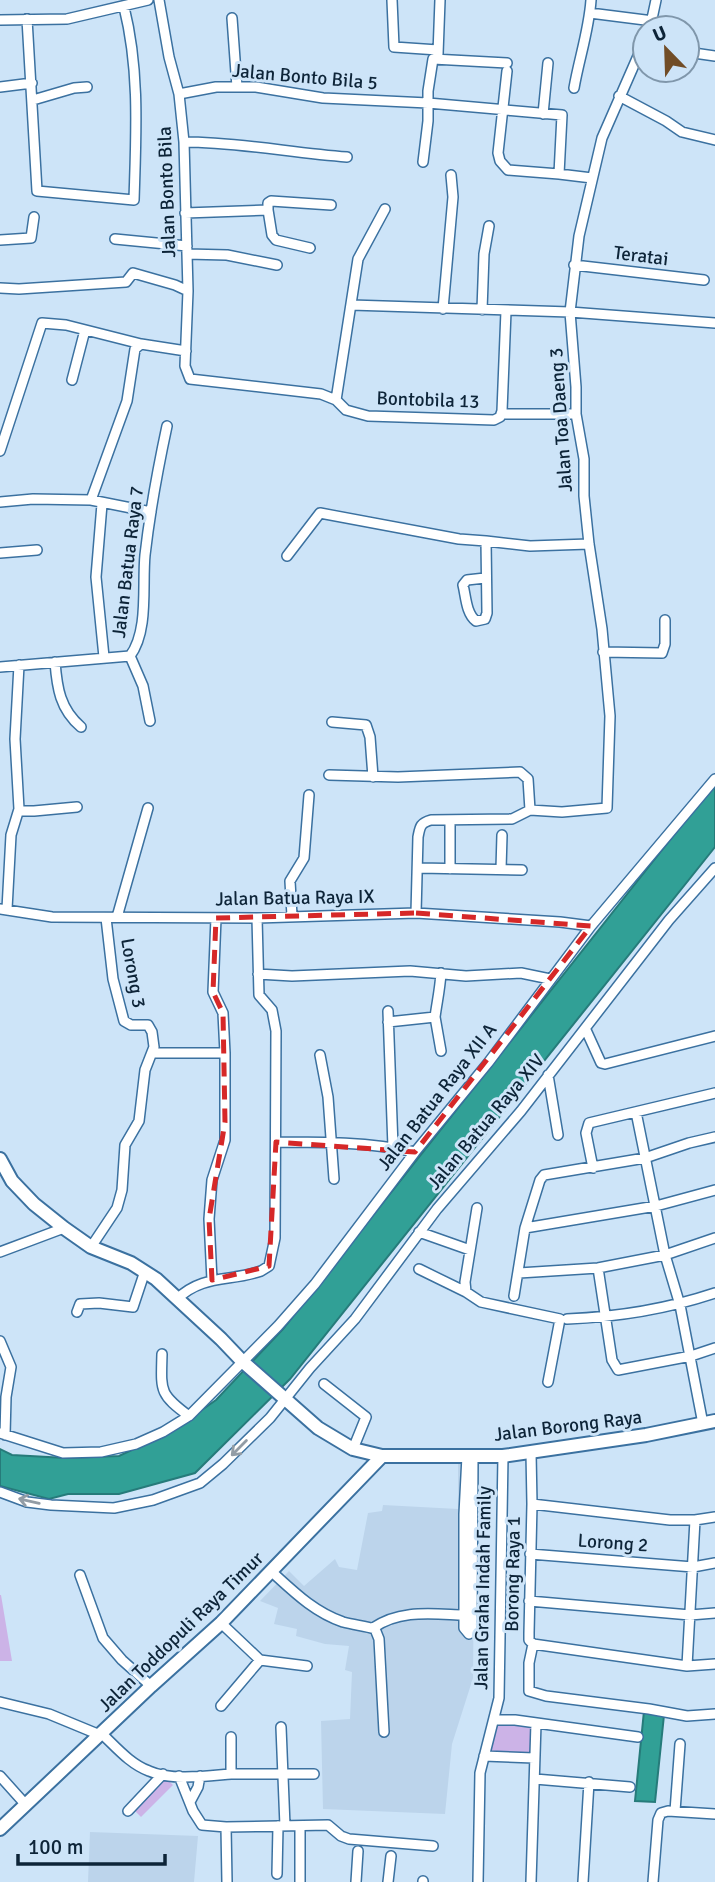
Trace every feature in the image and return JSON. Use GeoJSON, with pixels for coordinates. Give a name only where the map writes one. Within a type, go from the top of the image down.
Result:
{"type":"FeatureCollection","features":[{"type":"Feature","properties":{"kind":"main road","name":"Jalan Borong Raya"},"geometry":{"type":"LineString","coordinates":[[1,1163],[24,1196],[91,1247],[145,1271],[233,1351],[320,1423],[327,1432],[353,1449],[382,1456],[503,1456],[646,1436],[709,1423]]}},
{"type":"Feature","properties":{"kind":"main road","name":"Jalan Toddopuli Raya Timur"},"geometry":{"type":"LineString","coordinates":[[0,1829],[221,1623],[382,1456]]}},
{"type":"Feature","properties":{"kind":"street"},"geometry":{"type":"LineString","coordinates":[[0,20],[67,19],[148,0]]}},
{"type":"Feature","properties":{"kind":"street","name":"Jalan Bonto Bila"},"geometry":{"type":"LineString","coordinates":[[159,0],[178,94],[184,142],[188,291],[186,372],[190,379],[195,380]]}},
{"type":"Feature","properties":{"kind":"street"},"geometry":{"type":"LineString","coordinates":[[392,0],[394,47],[507,67],[498,153],[503,166],[508,170],[592,178]]}},
{"type":"Feature","properties":{"kind":"street"},"geometry":{"type":"LineString","coordinates":[[423,162],[432,62],[438,54],[440,0]]}},
{"type":"Feature","properties":{"kind":"street"},"geometry":{"type":"LineString","coordinates":[[574,88],[591,0]]}},
{"type":"Feature","properties":{"kind":"street"},"geometry":{"type":"LineString","coordinates":[[27,19],[37,191],[134,200],[136,83],[134,55],[124,7]]}},
{"type":"Feature","properties":{"kind":"street"},"geometry":{"type":"LineString","coordinates":[[590,13],[631,20]]}},
{"type":"Feature","properties":{"kind":"street"},"geometry":{"type":"LineString","coordinates":[[232,18],[237,87]]}},
{"type":"Feature","properties":{"kind":"street"},"geometry":{"type":"LineString","coordinates":[[548,63],[544,114],[562,115],[559,174]]}},
{"type":"Feature","properties":{"kind":"street","name":"Jalan Toa Daeng 3"},"geometry":{"type":"LineString","coordinates":[[530,810],[562,812],[607,808],[610,716],[602,629],[589,544],[584,459],[576,414],[570,312],[574,265],[602,138],[631,71]]}},
{"type":"Feature","properties":{"kind":"street"},"geometry":{"type":"LineString","coordinates":[[0,86],[32,83]]}},
{"type":"Feature","properties":{"kind":"street"},"geometry":{"type":"LineString","coordinates":[[33,100],[87,87]]}},
{"type":"Feature","properties":{"kind":"street","name":"Jalan Bonto Bila 5"},"geometry":{"type":"LineString","coordinates":[[178,94],[216,87],[256,87],[323,98],[428,103],[544,114]]}},
{"type":"Feature","properties":{"kind":"street"},"geometry":{"type":"LineString","coordinates":[[619,96],[682,132],[715,140]]}},
{"type":"Feature","properties":{"kind":"street"},"geometry":{"type":"LineString","coordinates":[[184,142],[232,144],[347,157]]}},
{"type":"Feature","properties":{"kind":"street"},"geometry":{"type":"LineString","coordinates":[[443,309],[453,197],[451,174]]}},
{"type":"Feature","properties":{"kind":"street"},"geometry":{"type":"LineString","coordinates":[[310,248],[276,240],[272,235],[268,203],[331,205]]}},
{"type":"Feature","properties":{"kind":"street"},"geometry":{"type":"LineString","coordinates":[[336,400],[358,259],[384,209]]}},
{"type":"Feature","properties":{"kind":"street"},"geometry":{"type":"LineString","coordinates":[[184,213],[268,210]]}},
{"type":"Feature","properties":{"kind":"street"},"geometry":{"type":"LineString","coordinates":[[0,240],[32,238],[34,217]]}},
{"type":"Feature","properties":{"kind":"street"},"geometry":{"type":"LineString","coordinates":[[482,310],[484,254],[489,226]]}},
{"type":"Feature","properties":{"kind":"street"},"geometry":{"type":"LineString","coordinates":[[115,239],[277,265]]}},
{"type":"Feature","properties":{"kind":"street","name":"Teratai"},"geometry":{"type":"LineString","coordinates":[[574,265],[704,281]]}},
{"type":"Feature","properties":{"kind":"street"},"geometry":{"type":"LineString","coordinates":[[0,288],[126,282],[133,273],[188,291]]}},
{"type":"Feature","properties":{"kind":"street"},"geometry":{"type":"LineString","coordinates":[[351,305],[570,312],[715,323]]}},
{"type":"Feature","properties":{"kind":"street","name":"Bontobila 13"},"geometry":{"type":"LineString","coordinates":[[195,380],[321,394],[336,400],[346,410],[368,416],[494,420],[501,414],[506,311]]}},
{"type":"Feature","properties":{"kind":"street"},"geometry":{"type":"LineString","coordinates":[[0,451],[40,326],[48,322],[141,344],[186,351]]}},
{"type":"Feature","properties":{"kind":"street"},"geometry":{"type":"LineString","coordinates":[[72,380],[85,330]]}},
{"type":"Feature","properties":{"kind":"street"},"geometry":{"type":"LineString","coordinates":[[91,500],[127,401],[135,349],[141,344]]}},
{"type":"Feature","properties":{"kind":"street"},"geometry":{"type":"LineString","coordinates":[[501,414],[576,414]]}},
{"type":"Feature","properties":{"kind":"street","name":"Jalan Batua Raya 7"},"geometry":{"type":"LineString","coordinates":[[0,666],[130,656],[140,635],[145,558],[167,426]]}},
{"type":"Feature","properties":{"kind":"street"},"geometry":{"type":"LineString","coordinates":[[0,502],[33,499],[91,500],[151,512]]}},
{"type":"Feature","properties":{"kind":"street"},"geometry":{"type":"LineString","coordinates":[[102,504],[96,577],[104,657]]}},
{"type":"Feature","properties":{"kind":"street"},"geometry":{"type":"LineString","coordinates":[[287,556],[320,513],[459,539],[530,546],[589,544]]}},
{"type":"Feature","properties":{"kind":"street"},"geometry":{"type":"LineString","coordinates":[[485,578],[467,580],[463,584],[468,608],[472,619],[476,621],[482,621],[487,613],[486,541]]}},
{"type":"Feature","properties":{"kind":"street"},"geometry":{"type":"LineString","coordinates":[[0,553],[37,550]]}},
{"type":"Feature","properties":{"kind":"street"},"geometry":{"type":"LineString","coordinates":[[603,652],[662,653],[665,644],[665,620]]}},
{"type":"Feature","properties":{"kind":"street"},"geometry":{"type":"LineString","coordinates":[[130,656],[143,686],[150,721]]}},
{"type":"Feature","properties":{"kind":"street"},"geometry":{"type":"LineString","coordinates":[[55,662],[58,693],[69,716],[81,727]]}},
{"type":"Feature","properties":{"kind":"street"},"geometry":{"type":"LineString","coordinates":[[3,909],[11,835],[19,810],[15,739],[19,665]]}},
{"type":"Feature","properties":{"kind":"street"},"geometry":{"type":"LineString","coordinates":[[332,722],[366,725],[369,729],[373,777]]}},
{"type":"Feature","properties":{"kind":"street"},"geometry":{"type":"LineString","coordinates":[[330,775],[373,777],[520,772],[528,779],[530,810],[512,819],[431,820],[420,826],[416,913]]}},
{"type":"Feature","properties":{"kind":"street","name":"Jalan Batua Raya XII A"},"geometry":{"type":"LineString","coordinates":[[3,1434],[63,1453],[101,1452],[136,1444],[189,1416],[278,1326],[315,1284],[591,926],[715,779]]}},
{"type":"Feature","properties":{"kind":"street"},"geometry":{"type":"LineString","coordinates":[[292,916],[290,881],[304,858],[309,795]]}},
{"type":"Feature","properties":{"kind":"street"},"geometry":{"type":"LineString","coordinates":[[19,810],[77,807]]}},
{"type":"Feature","properties":{"kind":"street"},"geometry":{"type":"LineString","coordinates":[[117,917],[148,808]]}},
{"type":"Feature","properties":{"kind":"street"},"geometry":{"type":"LineString","coordinates":[[450,820],[450,869]]}},
{"type":"Feature","properties":{"kind":"street"},"geometry":{"type":"LineString","coordinates":[[501,869],[502,835]]}},
{"type":"Feature","properties":{"kind":"street"},"geometry":{"type":"LineString","coordinates":[[419,868],[522,870]]}},
{"type":"Feature","properties":{"kind":"street","name":"Jalan Batua Raya XIV"},"geometry":{"type":"LineString","coordinates":[[0,1492],[27,1502],[114,1508],[153,1500],[200,1483],[270,1418],[310,1368],[355,1319],[419,1232],[586,1030],[670,920],[715,868]]}},
{"type":"Feature","properties":{"kind":"street","name":"Jalan Batua Raya IX"},"geometry":{"type":"LineString","coordinates":[[3,909],[52,917],[106,918],[257,918],[416,913],[591,926]]}},
{"type":"Feature","properties":{"kind":"street","name":"Lorong 3"},"geometry":{"type":"LineString","coordinates":[[106,918],[113,979],[124,1021],[149,1025],[153,1053]]}},
{"type":"Feature","properties":{"kind":"street"},"geometry":{"type":"LineString","coordinates":[[212,1280],[209,1219],[212,1180],[225,1135],[225,1053],[221,1007],[213,992],[216,918]]}},
{"type":"Feature","properties":{"kind":"street"},"geometry":{"type":"LineString","coordinates":[[177,1299],[193,1286],[250,1274],[269,1266],[275,1237],[275,1022],[272,1010],[259,995],[257,918]]}},
{"type":"Feature","properties":{"kind":"street"},"geometry":{"type":"LineString","coordinates":[[258,974],[292,976],[410,971],[474,976],[521,973],[550,979]]}},
{"type":"Feature","properties":{"kind":"street"},"geometry":{"type":"LineString","coordinates":[[441,973],[440,996],[435,1017],[441,1051]]}},
{"type":"Feature","properties":{"kind":"street"},"geometry":{"type":"LineString","coordinates":[[388,1011],[393,1147]]}},
{"type":"Feature","properties":{"kind":"street"},"geometry":{"type":"LineString","coordinates":[[388,1022],[435,1017]]}},
{"type":"Feature","properties":{"kind":"street"},"geometry":{"type":"LineString","coordinates":[[586,1030],[601,1063],[605,1064],[715,1036]]}},
{"type":"Feature","properties":{"kind":"street"},"geometry":{"type":"LineString","coordinates":[[91,1247],[117,1208],[124,1179],[125,1145],[139,1121],[145,1070],[153,1053],[225,1053]]}},
{"type":"Feature","properties":{"kind":"street"},"geometry":{"type":"LineString","coordinates":[[320,1055],[328,1097],[334,1179]]}},
{"type":"Feature","properties":{"kind":"street"},"geometry":{"type":"LineString","coordinates":[[548,1075],[558,1135]]}},
{"type":"Feature","properties":{"kind":"street"},"geometry":{"type":"LineString","coordinates":[[593,1168],[586,1133],[589,1123],[715,1093]]}},
{"type":"Feature","properties":{"kind":"street"},"geometry":{"type":"LineString","coordinates":[[636,1112],[665,1255],[709,1423]]}},
{"type":"Feature","properties":{"kind":"street"},"geometry":{"type":"LineString","coordinates":[[514,1296],[525,1228],[541,1177],[645,1158],[715,1137]]}},
{"type":"Feature","properties":{"kind":"street"},"geometry":{"type":"LineString","coordinates":[[276,1142],[332,1142],[393,1147],[415,1152]]}},
{"type":"Feature","properties":{"kind":"street"},"geometry":{"type":"LineString","coordinates":[[525,1228],[656,1206],[715,1190]]}},
{"type":"Feature","properties":{"kind":"street"},"geometry":{"type":"LineString","coordinates":[[466,1292],[465,1282],[477,1208]]}},
{"type":"Feature","properties":{"kind":"street"},"geometry":{"type":"LineString","coordinates":[[0,1252],[64,1228]]}},
{"type":"Feature","properties":{"kind":"street"},"geometry":{"type":"LineString","coordinates":[[419,1232],[470,1250]]}},
{"type":"Feature","properties":{"kind":"street"},"geometry":{"type":"LineString","coordinates":[[519,1273],[598,1268],[665,1255],[715,1238]]}},
{"type":"Feature","properties":{"kind":"street"},"geometry":{"type":"LineString","coordinates":[[598,1268],[612,1360],[618,1370],[691,1356],[715,1348]]}},
{"type":"Feature","properties":{"kind":"street"},"geometry":{"type":"LineString","coordinates":[[419,1269],[481,1302],[560,1319],[548,1382]]}},
{"type":"Feature","properties":{"kind":"street"},"geometry":{"type":"LineString","coordinates":[[77,1312],[80,1304],[133,1307],[145,1271]]}},
{"type":"Feature","properties":{"kind":"street"},"geometry":{"type":"LineString","coordinates":[[567,1319],[605,1318],[680,1305],[715,1293]]}},
{"type":"Feature","properties":{"kind":"street"},"geometry":{"type":"LineString","coordinates":[[0,1341],[11,1367],[3,1434]]}},
{"type":"Feature","properties":{"kind":"street"},"geometry":{"type":"LineString","coordinates":[[162,1354],[163,1392],[189,1416]]}},
{"type":"Feature","properties":{"kind":"street"},"geometry":{"type":"LineString","coordinates":[[324,1384],[366,1417],[353,1449]]}},
{"type":"Feature","properties":{"kind":"street","name":"Borong Raya 1"},"geometry":{"type":"LineString","coordinates":[[531,1453],[529,1640],[533,1644],[528,1664],[530,1692],[687,1716],[715,1713]]}},
{"type":"Feature","properties":{"kind":"street"},"geometry":{"type":"LineString","coordinates":[[470,1456],[470,1634],[464,1628],[464,1514],[470,1456]]}},
{"type":"Feature","properties":{"kind":"street","name":"Jalan Graha Indah Family"},"geometry":{"type":"LineString","coordinates":[[478,1882],[480,1780],[499,1698],[503,1456]]}},
{"type":"Feature","properties":{"kind":"street"},"geometry":{"type":"LineString","coordinates":[[532,1504],[670,1520],[715,1517]]}},
{"type":"Feature","properties":{"kind":"street"},"geometry":{"type":"LineString","coordinates":[[687,1666],[695,1520]]}},
{"type":"Feature","properties":{"kind":"street","name":"Lorong 2"},"geometry":{"type":"LineString","coordinates":[[530,1554],[693,1567],[715,1563]]}},
{"type":"Feature","properties":{"kind":"street"},"geometry":{"type":"LineString","coordinates":[[272,1572],[298,1596],[321,1612],[344,1622],[376,1630],[379,1639],[384,1732]]}},
{"type":"Feature","properties":{"kind":"street"},"geometry":{"type":"LineString","coordinates":[[80,1574],[103,1638],[115,1653],[151,1686]]}},
{"type":"Feature","properties":{"kind":"street"},"geometry":{"type":"LineString","coordinates":[[529,1601],[690,1615],[715,1613]]}},
{"type":"Feature","properties":{"kind":"street"},"geometry":{"type":"LineString","coordinates":[[373,1628],[389,1618],[402,1615],[464,1615]]}},
{"type":"Feature","properties":{"kind":"street"},"geometry":{"type":"LineString","coordinates":[[221,1623],[260,1660],[307,1666]]}},
{"type":"Feature","properties":{"kind":"street"},"geometry":{"type":"LineString","coordinates":[[533,1644],[687,1666],[715,1664]]}},
{"type":"Feature","properties":{"kind":"street"},"geometry":{"type":"LineString","coordinates":[[221,1706],[260,1660]]}},
{"type":"Feature","properties":{"kind":"street"},"geometry":{"type":"LineString","coordinates":[[0,1702],[49,1714],[101,1735],[133,1763],[147,1771],[179,1776],[314,1774]]}},
{"type":"Feature","properties":{"kind":"street"},"geometry":{"type":"LineString","coordinates":[[494,1720],[638,1737]]}},
{"type":"Feature","properties":{"kind":"street"},"geometry":{"type":"LineString","coordinates":[[531,1882],[536,1723]]}},
{"type":"Feature","properties":{"kind":"street"},"geometry":{"type":"LineString","coordinates":[[277,1874],[284,1774],[281,1727]]}},
{"type":"Feature","properties":{"kind":"street"},"geometry":{"type":"LineString","coordinates":[[231,1737],[231,1774]]}},
{"type":"Feature","properties":{"kind":"street"},"geometry":{"type":"LineString","coordinates":[[675,1811],[680,1744]]}},
{"type":"Feature","properties":{"kind":"street"},"geometry":{"type":"LineString","coordinates":[[484,1756],[534,1758]]}},
{"type":"Feature","properties":{"kind":"street"},"geometry":{"type":"LineString","coordinates":[[147,1771],[149,1788]]}},
{"type":"Feature","properties":{"kind":"street"},"geometry":{"type":"LineString","coordinates":[[128,1811],[163,1774]]}},
{"type":"Feature","properties":{"kind":"street"},"geometry":{"type":"LineString","coordinates":[[0,1776],[26,1805]]}},
{"type":"Feature","properties":{"kind":"street"},"geometry":{"type":"LineString","coordinates":[[179,1776],[197,1820],[202,1825],[328,1825],[349,1839],[433,1846]]}},
{"type":"Feature","properties":{"kind":"street"},"geometry":{"type":"LineString","coordinates":[[190,1802],[200,1776]]}},
{"type":"Feature","properties":{"kind":"street"},"geometry":{"type":"LineString","coordinates":[[535,1779],[630,1787]]}},
{"type":"Feature","properties":{"kind":"street"},"geometry":{"type":"LineString","coordinates":[[583,1882],[589,1782]]}},
{"type":"Feature","properties":{"kind":"street"},"geometry":{"type":"LineString","coordinates":[[653,1882],[658,1820],[661,1813],[675,1811],[715,1814]]}},
{"type":"Feature","properties":{"kind":"street"},"geometry":{"type":"LineString","coordinates":[[300,1826],[300,1882]]}},
{"type":"Feature","properties":{"kind":"street"},"geometry":{"type":"LineString","coordinates":[[226,1827],[227,1882]]}},
{"type":"Feature","properties":{"kind":"street"},"geometry":{"type":"LineString","coordinates":[[356,1882],[358,1851]]}},
{"type":"Feature","properties":{"kind":"street"},"geometry":{"type":"LineString","coordinates":[[388,1882],[391,1856]]}},
{"type":"Feature","properties":{"kind":"highlighted area"},"geometry":{"type":"Polygon","coordinates":[[[416,913],[591,926],[415,1152],[276,1142],[269,1266],[212,1280],[209,1219],[225,1122],[223,1013],[213,992],[216,918],[416,913]]]}},
{"type":"Feature","properties":{"kind":"shaded area"},"geometry":{"type":"Polygon","coordinates":[[[715,783],[715,847],[290,1379],[195,1473],[119,1494],[68,1494],[49,1499],[0,1486],[0,1449],[12,1455],[66,1458],[119,1456],[169,1433],[216,1400],[283,1329],[715,783]]]}},
{"type":"Feature","properties":{"kind":"shaded area"},"geometry":{"type":"Polygon","coordinates":[[[475,1463],[473,1678],[452,1744],[445,1814],[323,1809],[321,1721],[350,1719],[352,1672],[345,1670],[349,1646],[325,1644],[296,1636],[297,1629],[274,1624],[278,1608],[260,1601],[289,1571],[304,1586],[335,1559],[339,1567],[357,1570],[368,1513],[382,1511],[383,1505],[458,1509],[458,1464],[475,1463]]]}},
{"type":"Feature","properties":{"kind":"shaded area"},"geometry":{"type":"Polygon","coordinates":[[[1,1595],[12,1661],[0,1661],[1,1595]]]}},
{"type":"Feature","properties":{"kind":"shaded area"},"geometry":{"type":"Polygon","coordinates":[[[644,1711],[664,1715],[655,1802],[635,1801],[644,1711]]]}},
{"type":"Feature","properties":{"kind":"shaded area"},"geometry":{"type":"Polygon","coordinates":[[[494,1720],[536,1723],[534,1758],[484,1756],[494,1720]]]}},
{"type":"Feature","properties":{"kind":"shaded area"},"geometry":{"type":"Polygon","coordinates":[[[165,1777],[173,1785],[141,1817],[133,1809],[153,1792],[165,1777]]]}},
{"type":"Feature","properties":{"kind":"shaded area"},"geometry":{"type":"Polygon","coordinates":[[[90,1832],[198,1836],[194,1882],[88,1882],[90,1832]]]}}]}
